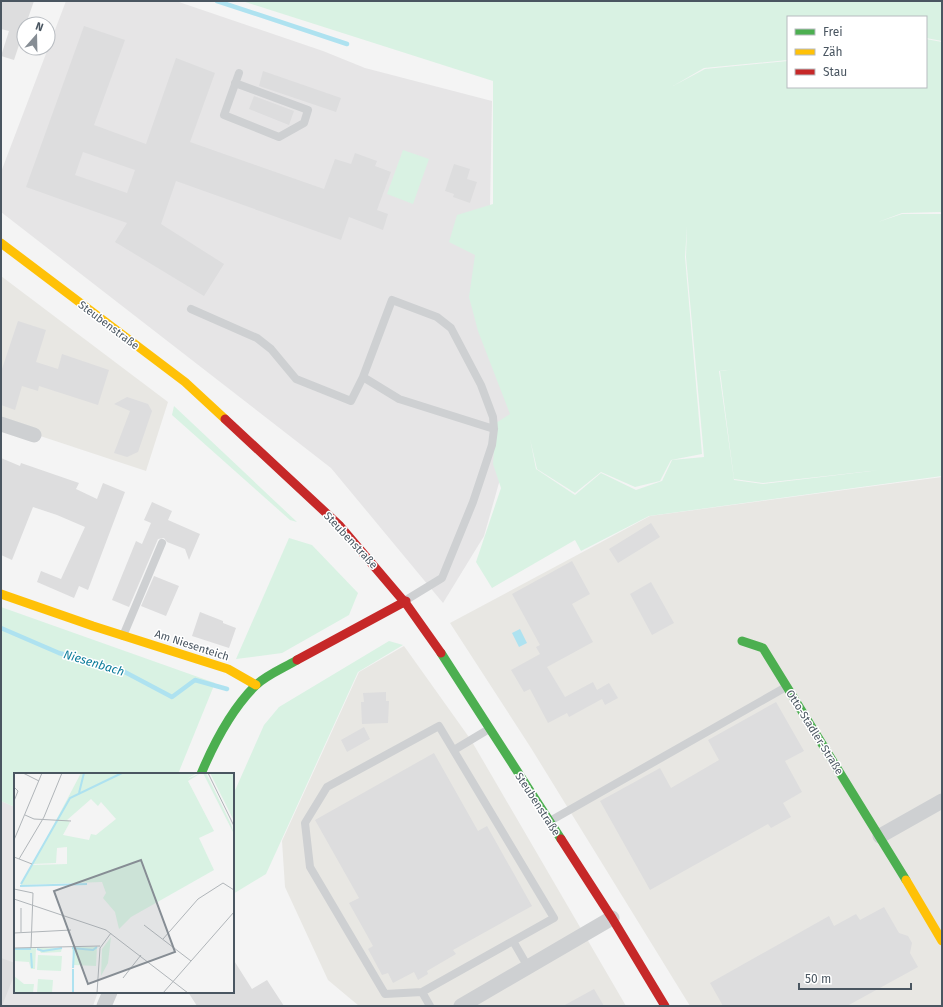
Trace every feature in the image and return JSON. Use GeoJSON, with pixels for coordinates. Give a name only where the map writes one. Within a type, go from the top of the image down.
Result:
{"type":"FeatureCollection","features":[{"type":"Feature","properties":{"kind":"street","name":"Steubenstraße"},"geometry":{"type":"LineString","coordinates":[[1,243],[185,382],[338,525],[406,601],[550,821],[612,918],[665,1006]]}},
{"type":"Feature","properties":{"kind":"street"},"geometry":{"type":"LineString","coordinates":[[1,424],[34,435]]}},
{"type":"Feature","properties":{"kind":"street","name":"Am Niesenteich"},"geometry":{"type":"LineString","coordinates":[[1,594],[123,636],[228,669],[256,685]]}},
{"type":"Feature","properties":{"kind":"street"},"geometry":{"type":"LineString","coordinates":[[201,773],[213,744],[240,704],[256,685],[309,652],[406,601]]}},
{"type":"Feature","properties":{"kind":"street","name":"Otto-Stadler-Straße"},"geometry":{"type":"LineString","coordinates":[[742,641],[763,648],[880,836],[942,941]]}},
{"type":"Feature","properties":{"kind":"street"},"geometry":{"type":"LineString","coordinates":[[880,836],[942,801]]}},
{"type":"Feature","properties":{"kind":"street"},"geometry":{"type":"LineString","coordinates":[[461,1006],[612,918]]}},
{"type":"Feature","properties":{"kind":"street"},"geometry":{"type":"LineString","coordinates":[[104,1006],[110,993]]}},
{"type":"Feature","properties":{"kind":"lane"},"geometry":{"type":"LineString","coordinates":[[235,83],[308,110],[304,123],[279,137],[224,115],[235,83],[239,73]]}},
{"type":"Feature","properties":{"kind":"lane"},"geometry":{"type":"LineString","coordinates":[[191,309],[257,338],[271,349],[296,379],[351,402],[363,377],[392,300],[437,317],[451,328],[481,385],[493,417],[494,429],[492,445],[473,502],[442,578],[406,601]]}},
{"type":"Feature","properties":{"kind":"lane"},"geometry":{"type":"LineString","coordinates":[[363,377],[399,399],[494,429]]}},
{"type":"Feature","properties":{"kind":"lane"},"geometry":{"type":"LineString","coordinates":[[123,636],[162,543]]}},
{"type":"Feature","properties":{"kind":"lane"},"geometry":{"type":"LineString","coordinates":[[550,821],[787,686]]}},
{"type":"Feature","properties":{"kind":"lane"},"geometry":{"type":"LineString","coordinates":[[439,726],[554,918],[513,941],[422,992],[386,994],[310,867],[305,823],[327,788],[439,726]]}},
{"type":"Feature","properties":{"kind":"lane"},"geometry":{"type":"LineString","coordinates":[[454,750],[490,728]]}},
{"type":"Feature","properties":{"kind":"lane"},"geometry":{"type":"LineString","coordinates":[[513,941],[528,967]]}},
{"type":"Feature","properties":{"kind":"lane"},"geometry":{"type":"LineString","coordinates":[[422,992],[430,1006]]}},
{"type":"Feature","properties":{"kind":"shaded area"},"geometry":{"type":"Polygon","coordinates":[[[66,1],[176,1],[323,51],[365,68],[492,101],[488,313],[513,401],[508,451],[484,536],[443,603],[331,468],[1,212],[1,172],[45,56],[56,56],[56,27],[66,1]]]}},
{"type":"Feature","properties":{"kind":"shaded area"},"geometry":{"type":"Polygon","coordinates":[[[1,276],[168,402],[146,471],[1,423],[1,276]]]}},
{"type":"Feature","properties":{"kind":"shaded area"},"geometry":{"type":"Polygon","coordinates":[[[942,477],[942,1006],[690,1006],[531,748],[450,623],[650,516],[942,477]]]}},
{"type":"Feature","properties":{"kind":"shaded area"},"geometry":{"type":"Polygon","coordinates":[[[404,646],[471,740],[626,1006],[359,1006],[328,980],[285,887],[282,841],[359,672],[404,646]]]}},
{"type":"Feature","properties":{"kind":"shaded area"},"geometry":{"type":"Polygon","coordinates":[[[1,801],[14,807],[14,993],[98,993],[93,1006],[1,1006],[1,801]]]}},
{"type":"Feature","properties":{"kind":"green space"},"geometry":{"type":"Polygon","coordinates":[[[242,1],[942,1],[942,41],[927,38],[927,16],[787,16],[787,60],[704,68],[673,86],[705,69],[787,61],[787,88],[927,88],[927,39],[942,42],[942,213],[902,213],[878,222],[902,214],[942,214],[942,476],[649,516],[581,551],[575,540],[492,588],[476,562],[501,488],[493,464],[496,423],[510,414],[478,331],[469,297],[475,255],[449,242],[457,215],[493,204],[493,81],[242,1]],[[687,226],[685,257],[702,454],[671,460],[660,481],[635,487],[601,472],[575,493],[537,469],[530,439],[536,469],[575,495],[601,473],[636,490],[662,481],[672,460],[704,457],[686,257],[687,226]],[[736,369],[719,371],[734,480],[763,484],[880,470],[763,483],[734,479],[720,371],[736,369]]]}},
{"type":"Feature","properties":{"kind":"green space"},"geometry":{"type":"Polygon","coordinates":[[[403,150],[429,159],[413,204],[387,194],[403,150]]]}},
{"type":"Feature","properties":{"kind":"green space"},"geometry":{"type":"Polygon","coordinates":[[[174,406],[297,522],[290,520],[172,415],[174,406]]]}},
{"type":"Feature","properties":{"kind":"green space"},"geometry":{"type":"Polygon","coordinates":[[[289,538],[312,545],[358,593],[349,615],[282,653],[236,659],[289,538]]]}},
{"type":"Feature","properties":{"kind":"green space"},"geometry":{"type":"Polygon","coordinates":[[[1,607],[215,683],[178,773],[14,773],[14,807],[1,801],[1,607]]]}},
{"type":"Feature","properties":{"kind":"green space"},"geometry":{"type":"Polygon","coordinates":[[[389,641],[403,645],[358,672],[266,874],[234,893],[234,793],[264,725],[279,707],[389,641]]]}},
{"type":"Feature","properties":{"kind":"water"},"geometry":{"type":"Polygon","coordinates":[[[520,629],[527,643],[519,647],[512,633],[520,629]]]}},
{"type":"Feature","properties":{"kind":"building"},"geometry":{"type":"Polygon","coordinates":[[[1,1],[34,1],[29,16],[16,16],[16,54],[14,60],[1,56],[9,31],[1,29],[1,1]]]}},
{"type":"Feature","properties":{"kind":"building"},"geometry":{"type":"Polygon","coordinates":[[[84,26],[125,40],[94,125],[146,144],[176,58],[215,73],[190,142],[324,189],[335,159],[351,164],[355,153],[377,161],[375,166],[391,172],[377,210],[388,214],[383,230],[349,217],[341,240],[176,181],[161,224],[224,264],[204,296],[115,242],[127,223],[26,187],[84,26]],[[83,152],[75,175],[127,193],[135,170],[83,152]]]}},
{"type":"Feature","properties":{"kind":"building"},"geometry":{"type":"Polygon","coordinates":[[[263,71],[341,98],[336,112],[259,86],[263,71]]]}},
{"type":"Feature","properties":{"kind":"building"},"geometry":{"type":"Polygon","coordinates":[[[254,96],[294,111],[289,125],[249,109],[254,96]]]}},
{"type":"Feature","properties":{"kind":"building"},"geometry":{"type":"Polygon","coordinates":[[[454,164],[470,169],[467,179],[477,182],[470,203],[453,197],[454,194],[445,191],[454,164]]]}},
{"type":"Feature","properties":{"kind":"building"},"geometry":{"type":"Polygon","coordinates":[[[18,321],[46,330],[36,362],[58,369],[62,354],[109,370],[98,405],[39,386],[38,391],[22,386],[15,410],[1,405],[1,372],[18,321]]]}},
{"type":"Feature","properties":{"kind":"building"},"geometry":{"type":"Polygon","coordinates":[[[127,397],[148,404],[152,411],[138,452],[127,457],[114,453],[130,411],[114,404],[127,397]]]}},
{"type":"Feature","properties":{"kind":"building"},"geometry":{"type":"Polygon","coordinates":[[[1,458],[20,466],[21,463],[79,483],[76,489],[97,499],[103,483],[125,492],[88,590],[79,586],[74,598],[37,582],[41,571],[61,579],[85,527],[57,515],[33,507],[12,560],[1,555],[1,458]]]}},
{"type":"Feature","properties":{"kind":"building"},"geometry":{"type":"Polygon","coordinates":[[[152,502],[172,511],[168,520],[200,534],[189,560],[185,549],[167,542],[164,538],[158,539],[129,607],[112,600],[136,541],[142,544],[151,523],[144,520],[152,502]]]}},
{"type":"Feature","properties":{"kind":"building"},"geometry":{"type":"Polygon","coordinates":[[[651,523],[660,537],[618,563],[609,549],[651,523]]]}},
{"type":"Feature","properties":{"kind":"building"},"geometry":{"type":"Polygon","coordinates":[[[572,561],[590,594],[572,604],[593,642],[547,667],[565,697],[593,682],[597,690],[609,683],[618,698],[605,705],[602,699],[569,717],[567,713],[548,723],[530,689],[524,692],[511,670],[540,654],[536,647],[540,645],[512,594],[572,561]]]}},
{"type":"Feature","properties":{"kind":"building"},"geometry":{"type":"Polygon","coordinates":[[[154,576],[179,586],[166,616],[141,606],[154,576]]]}},
{"type":"Feature","properties":{"kind":"building"},"geometry":{"type":"Polygon","coordinates":[[[651,582],[674,623],[652,635],[630,594],[651,582]]]}},
{"type":"Feature","properties":{"kind":"building"},"geometry":{"type":"Polygon","coordinates":[[[200,612],[236,628],[229,648],[192,636],[200,612]]]}},
{"type":"Feature","properties":{"kind":"building"},"geometry":{"type":"Polygon","coordinates":[[[386,692],[386,701],[389,701],[388,723],[362,724],[361,702],[364,702],[363,693],[386,692]]]}},
{"type":"Feature","properties":{"kind":"building"},"geometry":{"type":"Polygon","coordinates":[[[776,702],[804,751],[785,761],[802,792],[783,803],[791,817],[771,828],[768,824],[650,890],[600,801],[660,768],[671,788],[719,760],[708,740],[776,702]]]}},
{"type":"Feature","properties":{"kind":"building"},"geometry":{"type":"Polygon","coordinates":[[[364,727],[370,739],[347,752],[341,740],[364,727]]]}},
{"type":"Feature","properties":{"kind":"building"},"geometry":{"type":"Polygon","coordinates":[[[434,753],[478,831],[487,826],[532,906],[453,950],[456,954],[427,971],[428,974],[418,980],[414,972],[393,983],[388,973],[382,975],[368,949],[373,946],[349,903],[359,898],[315,820],[434,753]]]}},
{"type":"Feature","properties":{"kind":"building"},"geometry":{"type":"Polygon","coordinates":[[[884,907],[899,933],[908,936],[912,943],[910,953],[918,967],[847,1006],[723,1006],[710,983],[829,916],[834,926],[856,914],[860,920],[884,907]]]}},
{"type":"Feature","properties":{"kind":"building"},"geometry":{"type":"Polygon","coordinates":[[[1,958],[14,963],[14,976],[2,1006],[1,958]]]}},
{"type":"Feature","properties":{"kind":"building"},"geometry":{"type":"Polygon","coordinates":[[[234,961],[252,989],[267,980],[284,1006],[197,1006],[189,993],[234,993],[234,961]]]}},
{"type":"Feature","properties":{"kind":"building"},"geometry":{"type":"Polygon","coordinates":[[[594,989],[604,1006],[563,1006],[594,989]]]}},
{"type":"Feature","properties":{"kind":"waterway"},"geometry":{"type":"LineString","coordinates":[[217,1],[347,44]]}},
{"type":"Feature","properties":{"kind":"waterway","name":"Niesenbach"},"geometry":{"type":"LineString","coordinates":[[1,628],[59,653],[121,670],[172,697],[195,680],[227,689]]}},
{"type":"Feature","properties":{"kind":"traffic: fast"},"geometry":{"type":"LineString","coordinates":[[742,641],[763,648],[906,880]]}},
{"type":"Feature","properties":{"kind":"traffic: fast"},"geometry":{"type":"LineString","coordinates":[[441,653],[561,839]]}},
{"type":"Feature","properties":{"kind":"traffic: fast"},"geometry":{"type":"LineString","coordinates":[[201,773],[224,727],[246,695],[264,678],[297,660]]}},
{"type":"Feature","properties":{"kind":"traffic: slow"},"geometry":{"type":"LineString","coordinates":[[1,243],[185,382],[225,419]]}},
{"type":"Feature","properties":{"kind":"traffic: slow"},"geometry":{"type":"LineString","coordinates":[[1,594],[93,626],[228,669],[256,685]]}},
{"type":"Feature","properties":{"kind":"traffic: slow"},"geometry":{"type":"LineString","coordinates":[[906,880],[942,941]]}},
{"type":"Feature","properties":{"kind":"traffic: jam"},"geometry":{"type":"LineString","coordinates":[[225,419],[339,525],[407,605],[441,653]]}},
{"type":"Feature","properties":{"kind":"traffic: jam"},"geometry":{"type":"LineString","coordinates":[[297,660],[406,601]]}},
{"type":"Feature","properties":{"kind":"traffic: jam"},"geometry":{"type":"LineString","coordinates":[[561,839],[612,918],[665,1006]]}}]}
